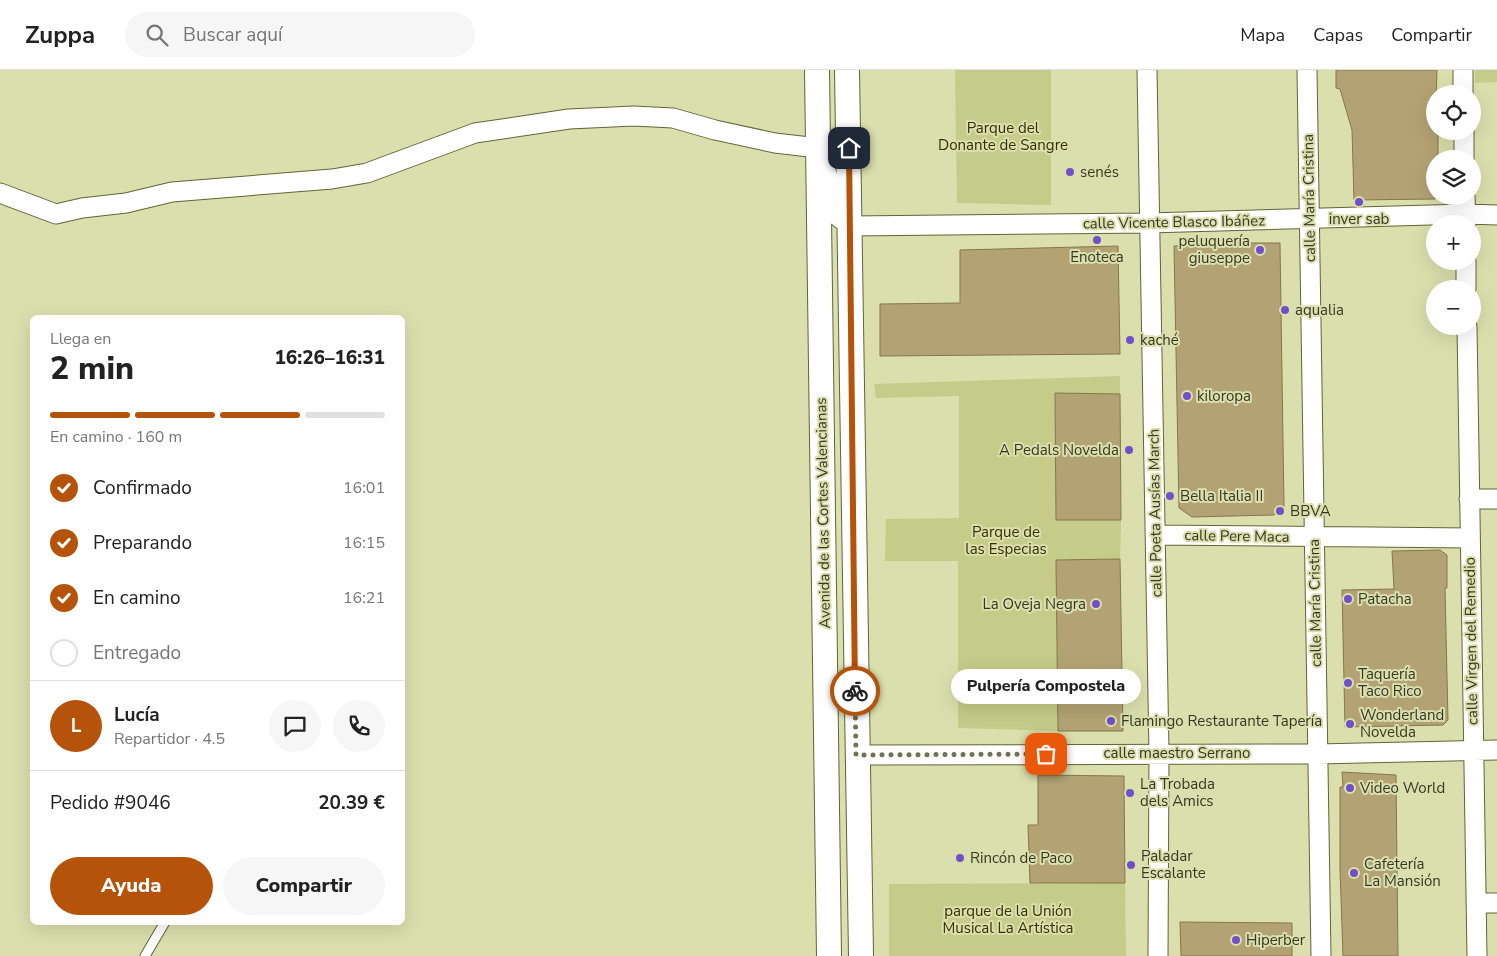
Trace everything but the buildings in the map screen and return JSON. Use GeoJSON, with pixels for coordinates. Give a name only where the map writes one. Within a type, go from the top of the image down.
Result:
{"type":"FeatureCollection","features":[{"type":"Feature","properties":{"kind":"street","name":"Avenida de las Cortes Valencianas"},"geometry":{"type":"LineString","coordinates":[[817,70],[829,956]]}},
{"type":"Feature","properties":{"kind":"street","name":"Avenida de las Cortes Valencianas"},"geometry":{"type":"LineString","coordinates":[[847,70],[856,755],[861,956]]}},
{"type":"Feature","properties":{"kind":"street","name":"calle Poeta Ausías March"},"geometry":{"type":"LineString","coordinates":[[1146,70],[1159,752],[1158,956]]}},
{"type":"Feature","properties":{"kind":"street","name":"calle María Cristina"},"geometry":{"type":"LineString","coordinates":[[1307,70],[1321,956]]}},
{"type":"Feature","properties":{"kind":"street"},"geometry":{"type":"LineString","coordinates":[[1462,70],[1463,85]]}},
{"type":"Feature","properties":{"kind":"street"},"geometry":{"type":"LineString","coordinates":[[0,193],[56,214],[82,208],[126,203],[172,192],[332,179],[367,173],[475,133],[569,119],[634,116],[673,118],[749,138],[818,148],[829,180],[833,213],[850,226]]}},
{"type":"Feature","properties":{"kind":"street","name":"calle Vicente Blasco Ibáñez"},"geometry":{"type":"LineString","coordinates":[[850,226],[1149,223],[1309,219],[1466,211],[1497,215]]}},
{"type":"Feature","properties":{"kind":"street","name":"calle Virgen del Remedio"},"geometry":{"type":"LineString","coordinates":[[1467,335],[1477,956]]}},
{"type":"Feature","properties":{"kind":"street"},"geometry":{"type":"LineString","coordinates":[[1469,498],[1497,499]]}},
{"type":"Feature","properties":{"kind":"street","name":"calle Pere Maca"},"geometry":{"type":"LineString","coordinates":[[1155,535],[1470,538]]}},
{"type":"Feature","properties":{"kind":"street","name":"calle maestro Serrano"},"geometry":{"type":"LineString","coordinates":[[856,755],[1159,752],[1318,754],[1497,750]]}},
{"type":"Feature","properties":{"kind":"street"},"geometry":{"type":"LineString","coordinates":[[1476,903],[1497,903]]}},
{"type":"Feature","properties":{"kind":"lane"},"geometry":{"type":"LineString","coordinates":[[144,956],[163,925]]}},
{"type":"Feature","properties":{"kind":"green space","name":"Parque del Donante de Sangre"},"geometry":{"type":"Polygon","coordinates":[[[955,70],[1051,70],[1051,205],[957,203],[955,70]]]}},
{"type":"Feature","properties":{"kind":"green space"},"geometry":{"type":"Polygon","coordinates":[[[1475,70],[1497,70],[1497,82],[1475,83],[1475,70]]]}},
{"type":"Feature","properties":{"kind":"green space","name":"Parque de las Especias"},"geometry":{"type":"Polygon","coordinates":[[[1120,376],[1120,394],[1055,393],[1056,520],[1121,520],[1120,559],[1056,560],[1058,731],[958,728],[958,561],[885,561],[886,519],[959,518],[959,396],[876,398],[874,384],[1120,376]]]}},
{"type":"Feature","properties":{"kind":"green space","name":"parque de la Unión Musical La Artística"},"geometry":{"type":"Polygon","coordinates":[[[1125,883],[1126,956],[889,956],[889,884],[1125,883]]]}},
{"type":"Feature","properties":{"kind":"way so far"},"geometry":{"type":"LineString","coordinates":[[855,691],[856,755],[1046,754]]}},
{"type":"Feature","properties":{"kind":"place","name":"senés"},"geometry":{"type":"Point","coordinates":[1070,172]}},
{"type":"Feature","properties":{"kind":"place","name":"inver sab"},"geometry":{"type":"Point","coordinates":[1359,202]}},
{"type":"Feature","properties":{"kind":"place","name":"Enoteca"},"geometry":{"type":"Point","coordinates":[1097,240]}},
{"type":"Feature","properties":{"kind":"place","name":"peluquería giuseppe"},"geometry":{"type":"Point","coordinates":[1260,250]}},
{"type":"Feature","properties":{"kind":"place","name":"aqualia"},"geometry":{"type":"Point","coordinates":[1285,310]}},
{"type":"Feature","properties":{"kind":"place","name":"kaché"},"geometry":{"type":"Point","coordinates":[1130,340]}},
{"type":"Feature","properties":{"kind":"place","name":"kiloropa"},"geometry":{"type":"Point","coordinates":[1187,396]}},
{"type":"Feature","properties":{"kind":"place","name":"A Pedals Novelda"},"geometry":{"type":"Point","coordinates":[1129,450]}},
{"type":"Feature","properties":{"kind":"place","name":"Bella Italia II"},"geometry":{"type":"Point","coordinates":[1170,496]}},
{"type":"Feature","properties":{"kind":"place","name":"BBVA"},"geometry":{"type":"Point","coordinates":[1280,511]}},
{"type":"Feature","properties":{"kind":"place","name":"Patacha"},"geometry":{"type":"Point","coordinates":[1348,599]}},
{"type":"Feature","properties":{"kind":"place","name":"La Oveja Negra"},"geometry":{"type":"Point","coordinates":[1096,604]}},
{"type":"Feature","properties":{"kind":"place","name":"Taquería Taco Rico"},"geometry":{"type":"Point","coordinates":[1348,683]}},
{"type":"Feature","properties":{"kind":"place","name":"Flamingo Restaurante Tapería"},"geometry":{"type":"Point","coordinates":[1111,721]}},
{"type":"Feature","properties":{"kind":"place","name":"Wonderland Novelda"},"geometry":{"type":"Point","coordinates":[1350,724]}},
{"type":"Feature","properties":{"kind":"place","name":"Pulpería Compostela"},"geometry":{"type":"Point","coordinates":[1046,754]}},
{"type":"Feature","properties":{"kind":"place","name":"Video World"},"geometry":{"type":"Point","coordinates":[1350,788]}},
{"type":"Feature","properties":{"kind":"place","name":"La Trobada dels Amics"},"geometry":{"type":"Point","coordinates":[1130,793]}},
{"type":"Feature","properties":{"kind":"place","name":"Rincón de Paco"},"geometry":{"type":"Point","coordinates":[960,858]}},
{"type":"Feature","properties":{"kind":"place","name":"Paladar Escalante"},"geometry":{"type":"Point","coordinates":[1131,865]}},
{"type":"Feature","properties":{"kind":"place","name":"Cafetería La Mansión"},"geometry":{"type":"Point","coordinates":[1354,873]}},
{"type":"Feature","properties":{"kind":"place","name":"Hiperber"},"geometry":{"type":"Point","coordinates":[1236,940]}},
{"type":"Feature","properties":{"kind":"route"},"geometry":{"type":"LineString","coordinates":[[849,148],[855,691]]}}]}
